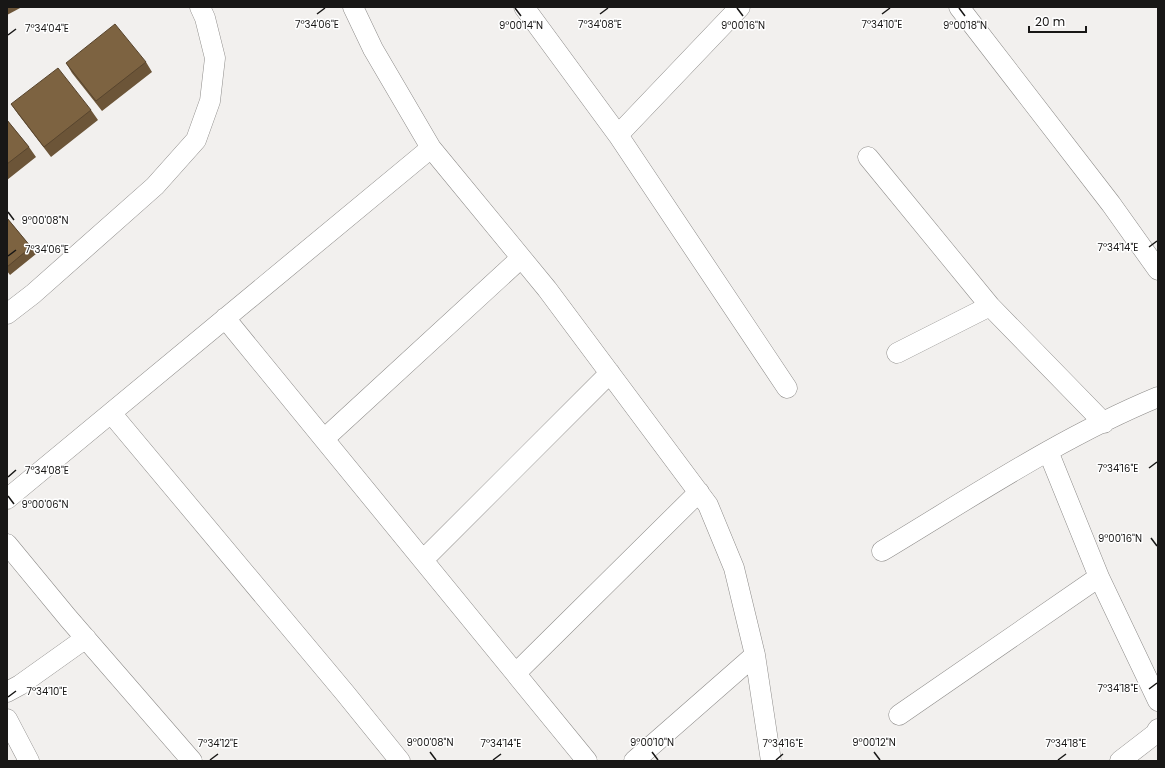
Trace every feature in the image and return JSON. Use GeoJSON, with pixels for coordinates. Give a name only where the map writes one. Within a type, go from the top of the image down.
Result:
{"type":"FeatureCollection","features":[{"type":"Feature","properties":{"kind":"street"},"geometry":{"type":"LineString","coordinates":[[7,314],[33,294],[155,186],[196,140],[210,101],[215,58],[205,18],[200,7]]}},
{"type":"Feature","properties":{"kind":"street"},"geometry":{"type":"LineString","coordinates":[[353,7],[373,49],[431,148],[547,289],[708,505],[734,568],[755,655],[771,761]]}},
{"type":"Feature","properties":{"kind":"street"},"geometry":{"type":"LineString","coordinates":[[618,135],[740,7]]}},
{"type":"Feature","properties":{"kind":"street"},"geometry":{"type":"LineString","coordinates":[[959,7],[1111,204],[1158,270]]}},
{"type":"Feature","properties":{"kind":"street"},"geometry":{"type":"LineString","coordinates":[[529,10],[618,135],[787,388]]}},
{"type":"Feature","properties":{"kind":"street"},"geometry":{"type":"LineString","coordinates":[[7,499],[431,148]]}},
{"type":"Feature","properties":{"kind":"street"},"geometry":{"type":"LineString","coordinates":[[868,157],[990,306],[1104,423]]}},
{"type":"Feature","properties":{"kind":"street"},"geometry":{"type":"LineString","coordinates":[[324,439],[521,258]]}},
{"type":"Feature","properties":{"kind":"street"},"geometry":{"type":"LineString","coordinates":[[898,353],[990,306]]}},
{"type":"Feature","properties":{"kind":"street"},"geometry":{"type":"LineString","coordinates":[[225,318],[587,761]]}},
{"type":"Feature","properties":{"kind":"street"},"geometry":{"type":"LineString","coordinates":[[423,560],[610,373]]}},
{"type":"Feature","properties":{"kind":"street"},"geometry":{"type":"LineString","coordinates":[[882,551],[1048,451],[1136,406],[1158,397]]}},
{"type":"Feature","properties":{"kind":"street"},"geometry":{"type":"LineString","coordinates":[[111,413],[400,761]]}},
{"type":"Feature","properties":{"kind":"street"},"geometry":{"type":"LineString","coordinates":[[1048,451],[1099,577],[1158,701]]}},
{"type":"Feature","properties":{"kind":"street"},"geometry":{"type":"LineString","coordinates":[[516,673],[699,492]]}},
{"type":"Feature","properties":{"kind":"street"},"geometry":{"type":"LineString","coordinates":[[7,544],[192,761]]}},
{"type":"Feature","properties":{"kind":"street"},"geometry":{"type":"LineString","coordinates":[[899,715],[1099,577]]}},
{"type":"Feature","properties":{"kind":"street"},"geometry":{"type":"LineString","coordinates":[[7,692],[20,685],[86,638]]}},
{"type":"Feature","properties":{"kind":"street"},"geometry":{"type":"LineString","coordinates":[[634,761],[755,655]]}},
{"type":"Feature","properties":{"kind":"street"},"geometry":{"type":"LineString","coordinates":[[7,719],[29,761]]}},
{"type":"Feature","properties":{"kind":"street"},"geometry":{"type":"LineString","coordinates":[[1120,761],[1155,734],[1158,729]]}},
{"type":"Feature","properties":{"kind":"building"},"geometry":{"type":"Polygon","coordinates":[[[115,24],[146,62],[96,101],[66,63],[115,24]]]}},
{"type":"Feature","properties":{"kind":"building"},"geometry":{"type":"Polygon","coordinates":[[[58,68],[91,110],[44,147],[11,104],[58,68]]]}},
{"type":"Feature","properties":{"kind":"building"},"geometry":{"type":"Polygon","coordinates":[[[7,120],[29,147],[7,164],[7,120]]]}},
{"type":"Feature","properties":{"kind":"building"},"geometry":{"type":"Polygon","coordinates":[[[7,218],[31,247],[7,267],[7,218]]]}}]}
